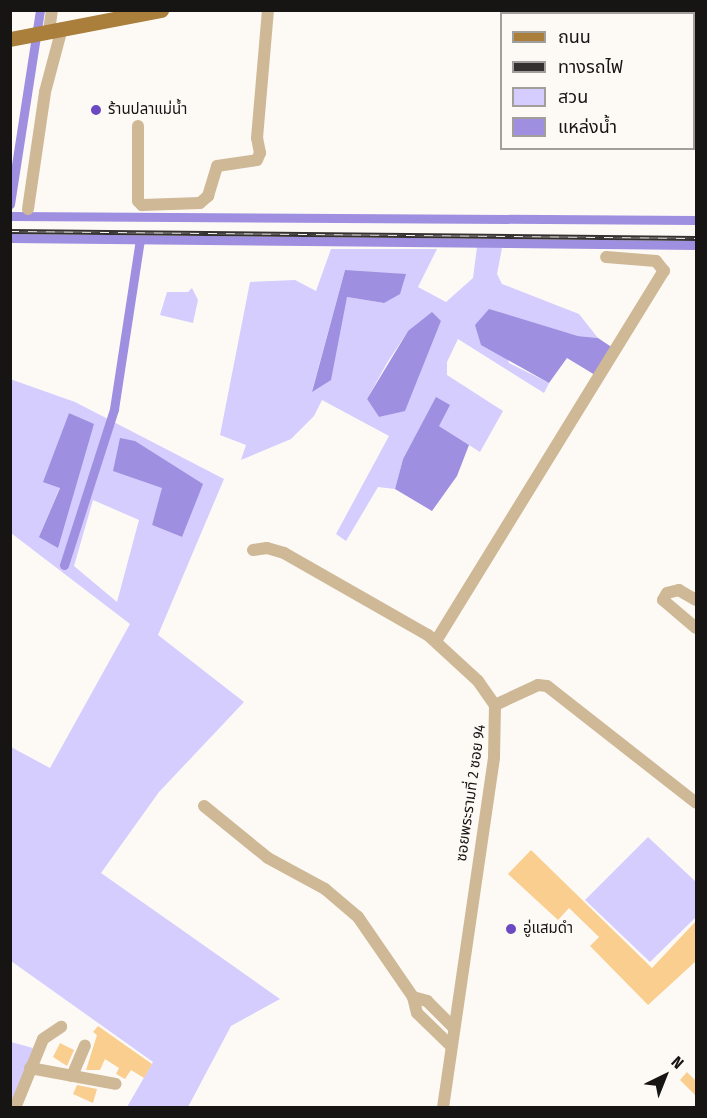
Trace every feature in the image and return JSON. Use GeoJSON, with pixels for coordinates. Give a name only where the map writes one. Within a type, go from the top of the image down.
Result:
{"type":"FeatureCollection","features":[{"type":"Feature","properties":{"kind":"main road"},"geometry":{"type":"LineString","coordinates":[[10,39],[161,10]]}},
{"type":"Feature","properties":{"kind":"street"},"geometry":{"type":"LineString","coordinates":[[28,208],[45,92],[44,32],[52,10]]}},
{"type":"Feature","properties":{"kind":"street"},"geometry":{"type":"LineString","coordinates":[[138,126],[138,201],[142,205],[200,203],[208,196],[217,166],[256,159],[260,153],[257,138],[268,10]]}},
{"type":"Feature","properties":{"kind":"street"},"geometry":{"type":"LineString","coordinates":[[436,641],[664,271],[656,261],[606,257]]}},
{"type":"Feature","properties":{"kind":"street","name":"ซอยพระรามที่ 2 ซอย 94"},"geometry":{"type":"LineString","coordinates":[[253,550],[267,548],[284,553],[436,641],[478,681],[495,705],[494,758],[443,1107]]}},
{"type":"Feature","properties":{"kind":"street"},"geometry":{"type":"LineString","coordinates":[[696,600],[679,590],[667,593],[663,600],[696,628]]}},
{"type":"Feature","properties":{"kind":"street"},"geometry":{"type":"LineString","coordinates":[[495,705],[538,685],[547,686],[696,802]]}},
{"type":"Feature","properties":{"kind":"street"},"geometry":{"type":"LineString","coordinates":[[204,806],[268,858],[344,903],[358,917],[413,997],[417,1012],[451,1046]]}},
{"type":"Feature","properties":{"kind":"street"},"geometry":{"type":"LineString","coordinates":[[413,997],[427,1001],[453,1027]]}},
{"type":"Feature","properties":{"kind":"street"},"geometry":{"type":"LineString","coordinates":[[15,1107],[43,1040],[61,1027]]}},
{"type":"Feature","properties":{"kind":"street"},"geometry":{"type":"LineString","coordinates":[[72,1076],[85,1046]]}},
{"type":"Feature","properties":{"kind":"street"},"geometry":{"type":"LineString","coordinates":[[30,1068],[116,1084]]}},
{"type":"Feature","properties":{"kind":"green space"},"geometry":{"type":"Polygon","coordinates":[[[477,247],[502,248],[497,274],[502,284],[579,314],[598,338],[578,336],[489,310],[509,363],[549,383],[544,393],[458,339],[447,362],[447,375],[503,411],[480,452],[439,426],[436,398],[403,459],[395,489],[378,487],[346,541],[336,534],[389,436],[322,400],[314,416],[291,439],[241,460],[246,445],[220,435],[250,282],[295,280],[316,291],[331,249],[437,249],[418,287],[446,302],[473,278],[477,247]],[[345,270],[312,391],[347,297],[384,303],[345,270]],[[441,321],[408,331],[387,363],[367,399],[379,417],[405,410],[441,321]]]}},
{"type":"Feature","properties":{"kind":"green space"},"geometry":{"type":"Polygon","coordinates":[[[192,288],[198,300],[193,323],[160,315],[167,292],[188,292],[192,288]]]}},
{"type":"Feature","properties":{"kind":"green space"},"geometry":{"type":"Polygon","coordinates":[[[10,379],[75,402],[224,479],[158,635],[244,702],[159,792],[101,873],[280,999],[231,1026],[188,1107],[127,1107],[153,1062],[11,961],[11,747],[50,768],[130,624],[11,533],[10,379]],[[69,413],[44,481],[60,487],[39,537],[94,425],[69,413]],[[163,488],[152,525],[182,537],[163,488]],[[93,500],[74,566],[117,602],[139,520],[93,500]]]}},
{"type":"Feature","properties":{"kind":"green space"},"geometry":{"type":"Polygon","coordinates":[[[648,837],[696,882],[696,917],[650,962],[585,900],[648,837]]]}},
{"type":"Feature","properties":{"kind":"green space"},"geometry":{"type":"Polygon","coordinates":[[[11,1042],[33,1048],[11,1107],[11,1042]]]}},
{"type":"Feature","properties":{"kind":"water"},"geometry":{"type":"Polygon","coordinates":[[[345,270],[406,274],[400,294],[384,303],[347,297],[331,380],[312,392],[345,270]]]}},
{"type":"Feature","properties":{"kind":"water"},"geometry":{"type":"Polygon","coordinates":[[[489,309],[578,336],[598,338],[613,348],[595,375],[567,358],[549,383],[481,345],[475,325],[489,309]]]}},
{"type":"Feature","properties":{"kind":"water"},"geometry":{"type":"Polygon","coordinates":[[[432,312],[441,321],[405,411],[379,417],[367,399],[408,331],[432,312]]]}},
{"type":"Feature","properties":{"kind":"water"},"geometry":{"type":"Polygon","coordinates":[[[436,397],[450,405],[439,426],[469,445],[457,476],[432,511],[395,489],[403,459],[436,397]]]}},
{"type":"Feature","properties":{"kind":"water"},"geometry":{"type":"Polygon","coordinates":[[[69,413],[94,424],[58,548],[39,537],[60,488],[43,482],[69,413]]]}},
{"type":"Feature","properties":{"kind":"water"},"geometry":{"type":"Polygon","coordinates":[[[120,438],[135,441],[203,484],[182,537],[152,525],[162,488],[113,471],[120,438]]]}},
{"type":"Feature","properties":{"kind":"building"},"geometry":{"type":"Polygon","coordinates":[[[531,850],[652,968],[696,921],[696,961],[648,1005],[590,946],[599,937],[569,908],[558,920],[508,874],[531,850]]]}},
{"type":"Feature","properties":{"kind":"building"},"geometry":{"type":"Polygon","coordinates":[[[98,1026],[152,1064],[144,1078],[131,1070],[125,1079],[116,1074],[119,1068],[105,1059],[100,1070],[86,1070],[97,1035],[93,1032],[98,1026]]]}},
{"type":"Feature","properties":{"kind":"building"},"geometry":{"type":"Polygon","coordinates":[[[60,1043],[74,1050],[67,1066],[53,1057],[60,1043]]]}},
{"type":"Feature","properties":{"kind":"building"},"geometry":{"type":"Polygon","coordinates":[[[687,1072],[696,1081],[696,1096],[680,1080],[687,1072]]]}},
{"type":"Feature","properties":{"kind":"building"},"geometry":{"type":"Polygon","coordinates":[[[77,1085],[97,1089],[93,1103],[73,1094],[77,1085]]]}},
{"type":"Feature","properties":{"kind":"waterway"},"geometry":{"type":"LineString","coordinates":[[10,204],[40,10]]}},
{"type":"Feature","properties":{"kind":"waterway"},"geometry":{"type":"LineString","coordinates":[[10,216],[696,220]]}},
{"type":"Feature","properties":{"kind":"waterway"},"geometry":{"type":"LineString","coordinates":[[10,238],[696,245]]}},
{"type":"Feature","properties":{"kind":"waterway"},"geometry":{"type":"LineString","coordinates":[[64,565],[114,409],[140,240]]}},
{"type":"Feature","properties":{"kind":"railway"},"geometry":{"type":"LineString","coordinates":[[10,231],[696,238]]}},
{"type":"Feature","properties":{"kind":"place","name":"ร้านปลาแม่น้ำ"},"geometry":{"type":"Point","coordinates":[96,110]}},
{"type":"Feature","properties":{"kind":"place","name":"อู่แสมดำ"},"geometry":{"type":"Point","coordinates":[511,929]}}]}
